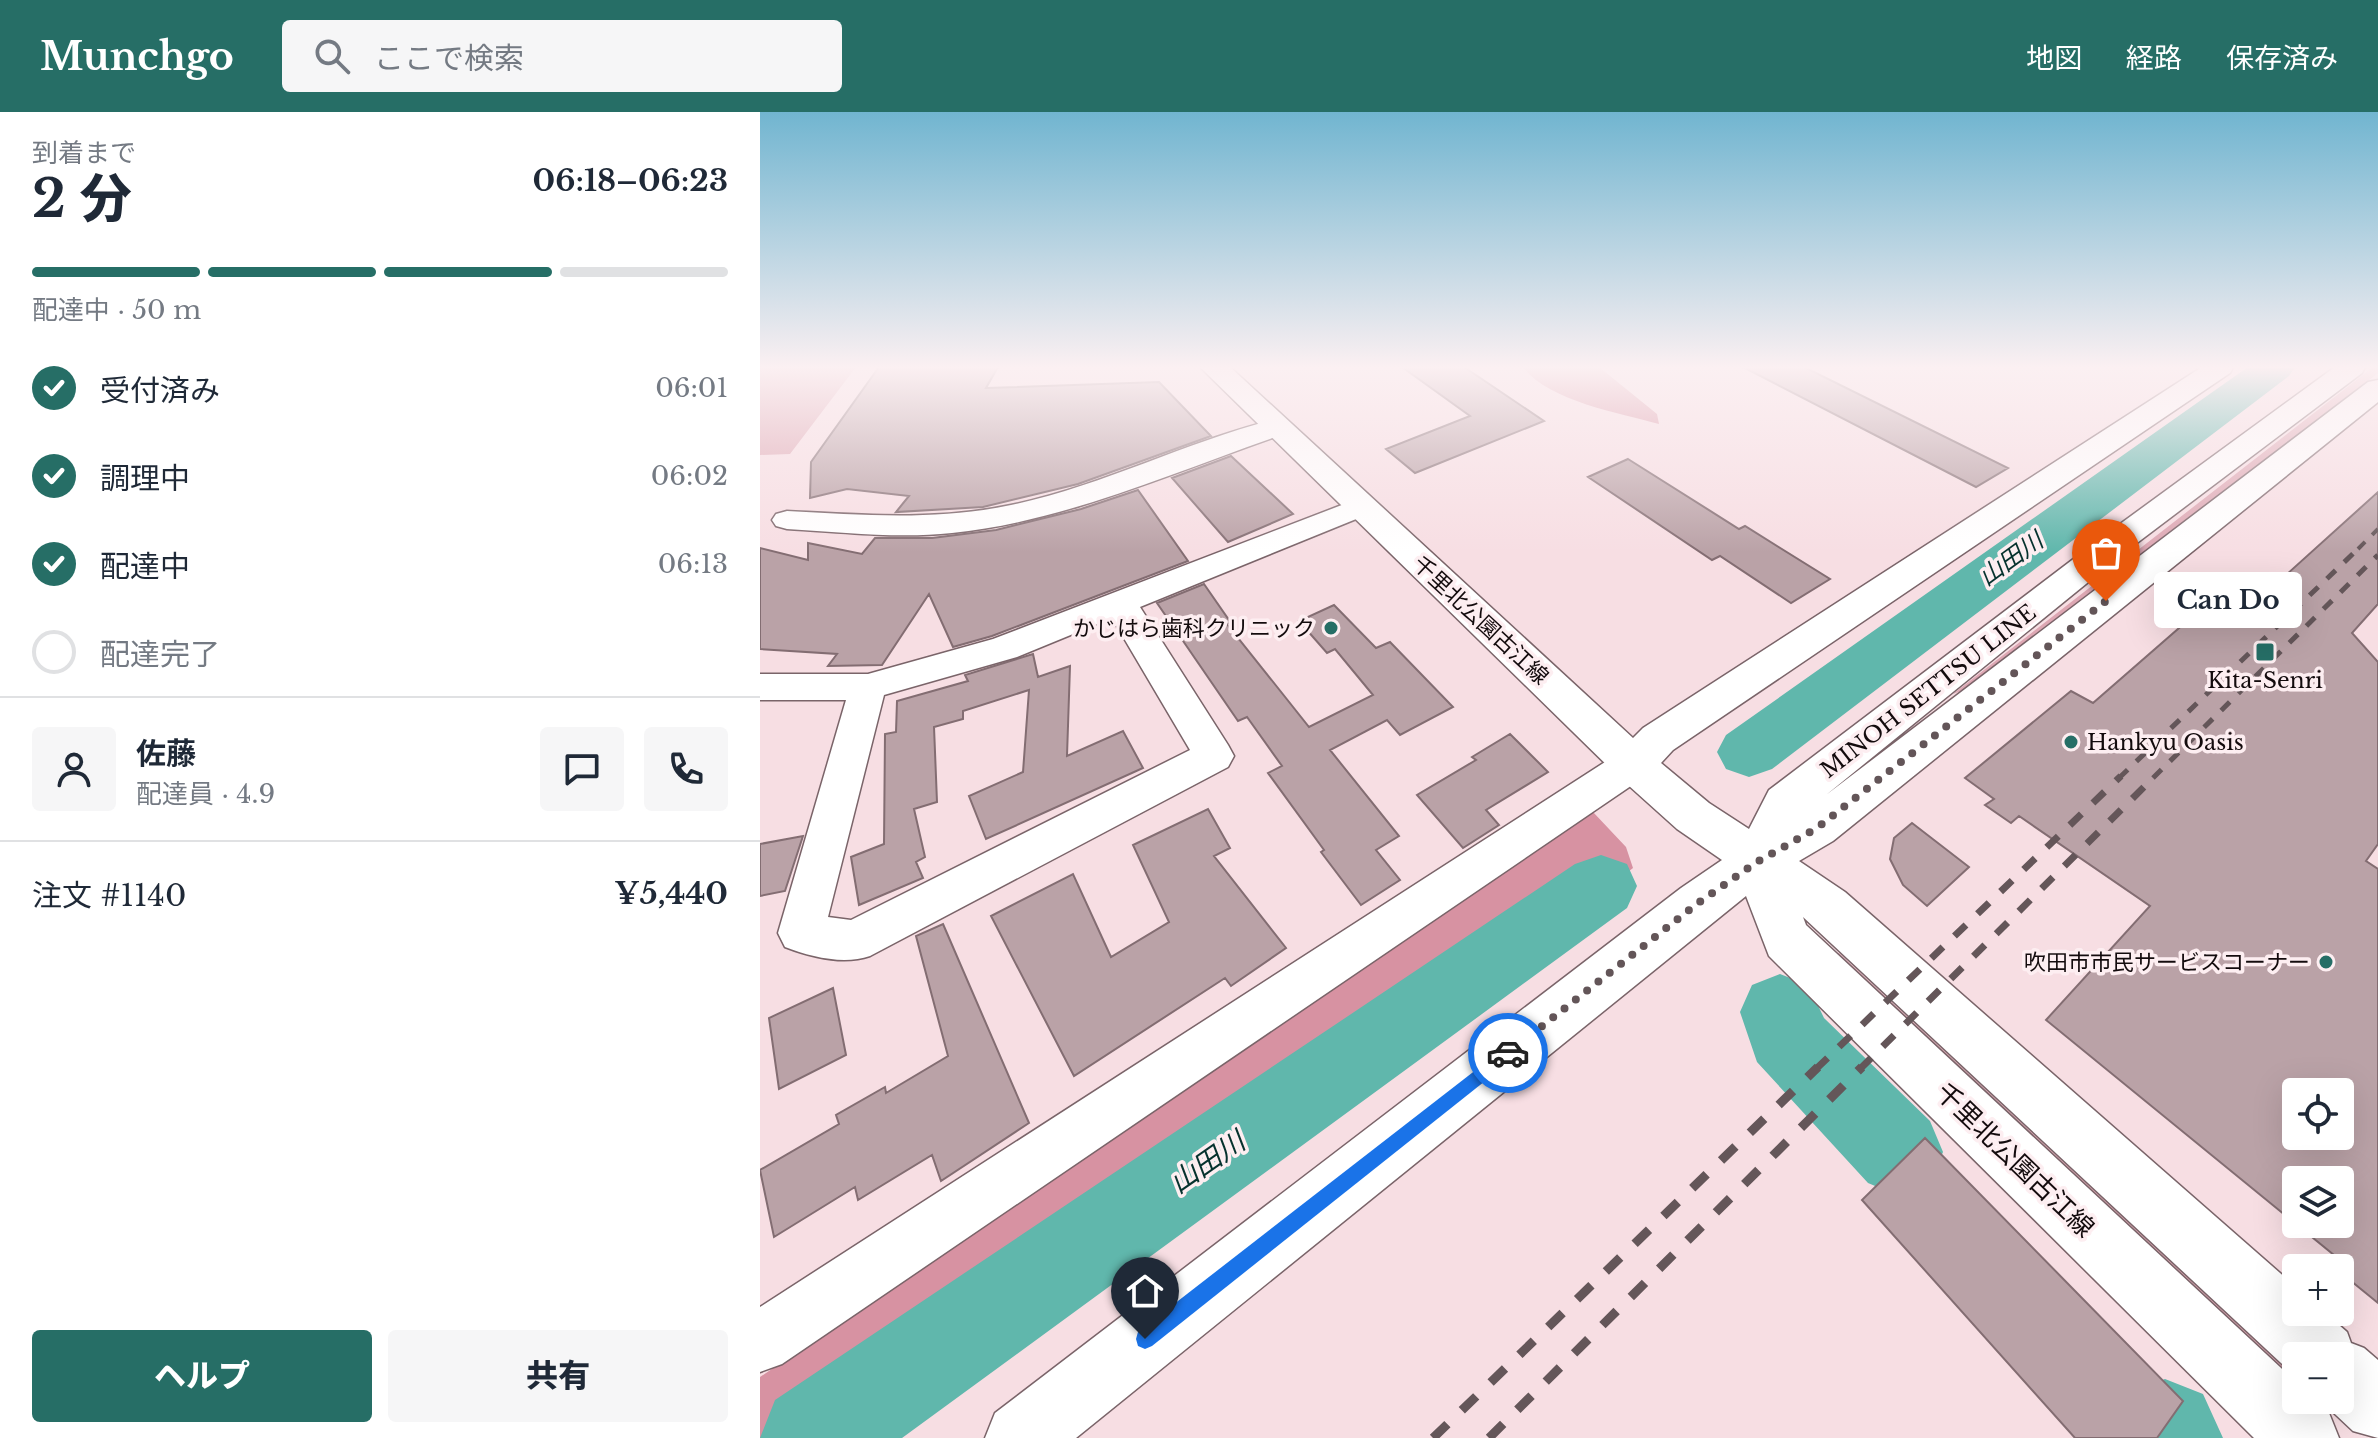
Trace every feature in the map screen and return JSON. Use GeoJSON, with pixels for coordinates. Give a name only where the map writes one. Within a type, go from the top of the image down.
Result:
{"type":"FeatureCollection","features":[{"type":"Feature","properties":{"kind":"street"},"geometry":{"type":"LineString","coordinates":[[787,520],[912,527],[976,521],[1043,506],[1271,429]]}},
{"type":"Feature","properties":{"kind":"street","name":"千里北公園古江線"},"geometry":{"type":"LineString","coordinates":[[1279,429],[1633,764],[1693,816],[1828,907],[2308,1342]]}},
{"type":"Feature","properties":{"kind":"street"},"geometry":{"type":"LineString","coordinates":[[760,1342],[1633,764],[1658,739],[2127,429]]}},
{"type":"Feature","properties":{"kind":"street","name":"MINOH SETTSU LINE"},"geometry":{"type":"LineString","coordinates":[[1757,862],[1785,803],[2117,542],[2269,429]]}},
{"type":"Feature","properties":{"kind":"street","name":"MINOH SETTSU LINE"},"geometry":{"type":"LineString","coordinates":[[1020,1438],[1698,903],[1757,862],[1817,828],[2326,429]]}},
{"type":"Feature","properties":{"kind":"street"},"geometry":{"type":"LineString","coordinates":[[760,687],[868,687],[1005,648],[1360,507]]}},
{"type":"Feature","properties":{"kind":"street"},"geometry":{"type":"LineString","coordinates":[[868,687],[801,933],[854,941],[1214,756],[1121,604]]}},
{"type":"Feature","properties":{"kind":"street","name":"千里北公園古江線"},"geometry":{"type":"LineString","coordinates":[[1757,862],[1787,940],[2304,1438]]}},
{"type":"Feature","properties":{"kind":"street"},"geometry":{"type":"LineString","coordinates":[[2354,1385],[2378,1406]]}},
{"type":"Feature","properties":{"kind":"shaded area"},"geometry":{"type":"Polygon","coordinates":[[[760,429],[809,429],[790,454],[760,455],[760,429]]]}},
{"type":"Feature","properties":{"kind":"shaded area"},"geometry":{"type":"Polygon","coordinates":[[[2294,429],[2307,429],[1990,680],[1953,694],[2294,429]]]}},
{"type":"Feature","properties":{"kind":"shaded area"},"geometry":{"type":"Polygon","coordinates":[[[1593,812],[1626,847],[1633,868],[1609,887],[1598,876],[794,1438],[760,1438],[760,1377],[1593,812]]]}},
{"type":"Feature","properties":{"kind":"shaded area"},"geometry":{"type":"Polygon","coordinates":[[[1831,953],[1839,953],[2282,1365],[2282,1384],[1831,953]]]}},
{"type":"Feature","properties":{"kind":"building"},"geometry":{"type":"Polygon","coordinates":[[[835,429],[1204,429],[1211,436],[1078,484],[983,507],[896,512],[909,496],[847,489],[810,498],[811,462],[835,429]]]}},
{"type":"Feature","properties":{"kind":"building"},"geometry":{"type":"Polygon","coordinates":[[[1437,429],[1524,429],[1415,473],[1386,449],[1437,429]]]}},
{"type":"Feature","properties":{"kind":"building"},"geometry":{"type":"Polygon","coordinates":[[[1863,429],[1929,429],[2008,468],[1976,487],[1863,429]]]}},
{"type":"Feature","properties":{"kind":"building"},"geometry":{"type":"Polygon","coordinates":[[[1231,456],[1293,514],[1228,542],[1172,478],[1231,456]]]}},
{"type":"Feature","properties":{"kind":"building"},"geometry":{"type":"Polygon","coordinates":[[[1628,459],[1739,529],[1745,526],[1830,579],[1791,603],[1720,556],[1712,560],[1588,477],[1628,459]]]}},
{"type":"Feature","properties":{"kind":"building"},"geometry":{"type":"Polygon","coordinates":[[[1138,490],[1188,561],[992,636],[953,647],[929,594],[882,665],[828,666],[837,654],[760,649],[760,548],[808,560],[808,543],[862,554],[875,538],[932,538],[996,530],[1081,509],[1138,490]]]}},
{"type":"Feature","properties":{"kind":"building"},"geometry":{"type":"Polygon","coordinates":[[[2378,492],[2378,604],[2352,633],[2378,662],[2378,844],[2366,861],[2378,869],[2378,1303],[2354,1283],[2354,1254],[2333,1254],[2313,1238],[2354,1238],[2354,1166],[2282,1166],[2282,1213],[2046,1020],[2150,906],[2019,816],[2011,823],[1985,805],[1994,799],[1965,778],[2071,691],[2093,703],[2225,588],[2255,603],[2378,492]]]}},
{"type":"Feature","properties":{"kind":"building"},"geometry":{"type":"Polygon","coordinates":[[[1204,584],[1231,623],[1227,624],[1309,727],[1373,695],[1335,649],[1327,653],[1299,621],[1334,605],[1376,648],[1390,642],[1453,707],[1400,735],[1387,720],[1330,750],[1399,836],[1376,850],[1400,880],[1361,905],[1268,773],[1282,766],[1247,717],[1238,721],[1157,603],[1204,584]]]}},
{"type":"Feature","properties":{"kind":"building"},"geometry":{"type":"Polygon","coordinates":[[[1033,654],[1038,677],[1070,666],[1067,756],[1123,731],[1143,768],[986,839],[969,796],[1023,772],[1029,690],[963,711],[963,719],[934,727],[937,802],[914,809],[925,857],[916,862],[923,878],[859,905],[851,857],[884,844],[885,734],[896,732],[897,701],[968,681],[965,675],[1033,654]]]}},
{"type":"Feature","properties":{"kind":"building"},"geometry":{"type":"Polygon","coordinates":[[[1510,734],[1548,772],[1486,810],[1499,825],[1463,848],[1417,795],[1476,760],[1472,757],[1510,734]]]}},
{"type":"Feature","properties":{"kind":"building"},"geometry":{"type":"Polygon","coordinates":[[[1208,809],[1230,848],[1214,856],[1286,948],[1231,986],[1225,978],[1074,1076],[991,916],[1073,874],[1111,957],[1169,922],[1133,845],[1208,809]]]}},
{"type":"Feature","properties":{"kind":"building"},"geometry":{"type":"Polygon","coordinates":[[[1912,823],[1969,867],[1927,906],[1903,885],[1890,859],[1894,838],[1912,823]]]}},
{"type":"Feature","properties":{"kind":"building"},"geometry":{"type":"Polygon","coordinates":[[[803,836],[785,891],[760,896],[760,844],[803,836]]]}},
{"type":"Feature","properties":{"kind":"building"},"geometry":{"type":"Polygon","coordinates":[[[943,924],[1029,1123],[941,1181],[932,1155],[858,1200],[855,1187],[774,1237],[760,1170],[839,1124],[836,1115],[885,1087],[886,1093],[948,1056],[916,936],[943,924]]]}},
{"type":"Feature","properties":{"kind":"building"},"geometry":{"type":"Polygon","coordinates":[[[833,988],[846,1055],[779,1089],[769,1018],[833,988]]]}},
{"type":"Feature","properties":{"kind":"building"},"geometry":{"type":"Polygon","coordinates":[[[1925,1138],[2183,1401],[2157,1438],[2075,1438],[1862,1200],[1925,1138]]]}},
{"type":"Feature","properties":{"kind":"waterway","name":"山田川"},"geometry":{"type":"LineString","coordinates":[[1749,752],[2190,429]]}},
{"type":"Feature","properties":{"kind":"waterway","name":"山田川"},"geometry":{"type":"LineString","coordinates":[[813,1438],[1601,886]]}},
{"type":"Feature","properties":{"kind":"waterway"},"geometry":{"type":"LineString","coordinates":[[1780,1012],[1786,1034],[1795,1046],[1899,1152]]}},
{"type":"Feature","properties":{"kind":"waterway"},"geometry":{"type":"LineString","coordinates":[[2165,1432],[2170,1438]]}},
{"type":"Feature","properties":{"kind":"railway"},"geometry":{"type":"LineString","coordinates":[[2360,547],[2378,529]]}},
{"type":"Feature","properties":{"kind":"railway"},"geometry":{"type":"LineString","coordinates":[[2119,778],[2360,547]]}},
{"type":"Feature","properties":{"kind":"railway"},"geometry":{"type":"LineString","coordinates":[[2153,778],[2378,555]]}},
{"type":"Feature","properties":{"kind":"railway"},"geometry":{"type":"LineString","coordinates":[[1816,1069],[2121,776]]}},
{"type":"Feature","properties":{"kind":"railway"},"geometry":{"type":"LineString","coordinates":[[1860,1069],[2155,776]]}},
{"type":"Feature","properties":{"kind":"railway"},"geometry":{"type":"LineString","coordinates":[[1433,1438],[1818,1067]]}},
{"type":"Feature","properties":{"kind":"railway"},"geometry":{"type":"LineString","coordinates":[[1489,1438],[1862,1067]]}},
{"type":"Feature","properties":{"kind":"way so far"},"geometry":{"type":"LineString","coordinates":[[1508,1053],[1698,903],[1757,862],[1817,828],[2106,601]]}},
{"type":"Feature","properties":{"kind":"place","name":"Can Do"},"geometry":{"type":"Point","coordinates":[2106,601]}},
{"type":"Feature","properties":{"kind":"place","name":"かじはら歯科クリニック"},"geometry":{"type":"Point","coordinates":[1331,628]}},
{"type":"Feature","properties":{"kind":"place","name":"Kita-Senri"},"geometry":{"type":"Point","coordinates":[2265,652]}},
{"type":"Feature","properties":{"kind":"place","name":"Hankyu Oasis"},"geometry":{"type":"Point","coordinates":[2071,742]}},
{"type":"Feature","properties":{"kind":"place","name":"吹田市市民サービスコーナー"},"geometry":{"type":"Point","coordinates":[2326,962]}},
{"type":"Feature","properties":{"kind":"route"},"geometry":{"type":"LineString","coordinates":[[1145,1339],[1508,1053]]}}]}
